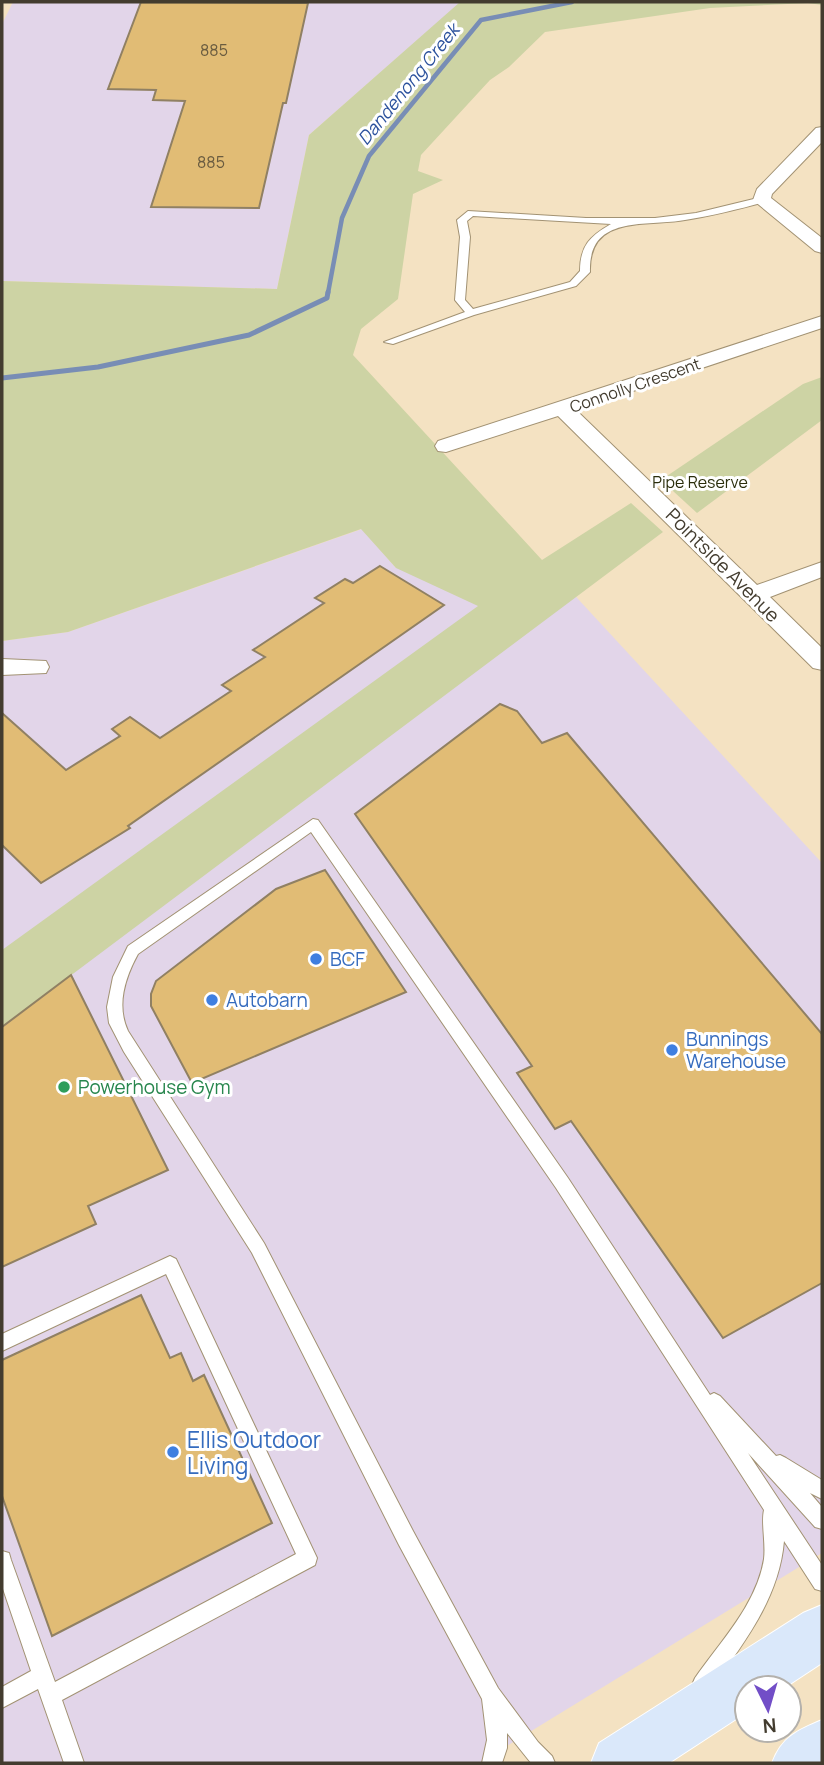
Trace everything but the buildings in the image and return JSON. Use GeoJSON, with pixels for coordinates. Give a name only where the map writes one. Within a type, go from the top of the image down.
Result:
{"type":"FeatureCollection","features":[{"type":"Feature","properties":{"kind":"main road"},"geometry":{"type":"LineString","coordinates":[[619,1763],[822,1632]]}},
{"type":"Feature","properties":{"kind":"street"},"geometry":{"type":"LineString","coordinates":[[822,132],[763,193],[762,201],[822,247]]}},
{"type":"Feature","properties":{"kind":"street","name":"Connolly Crescent"},"geometry":{"type":"LineString","coordinates":[[446,446],[822,322]]}},
{"type":"Feature","properties":{"kind":"street","name":"Pointside Avenue"},"geometry":{"type":"LineString","coordinates":[[563,409],[822,662]]}},
{"type":"Feature","properties":{"kind":"street"},"geometry":{"type":"LineString","coordinates":[[753,595],[822,569]]}},
{"type":"Feature","properties":{"kind":"street"},"geometry":{"type":"LineString","coordinates":[[2,667],[37,667]]}},
{"type":"Feature","properties":{"kind":"lane"},"geometry":{"type":"LineString","coordinates":[[471,313],[460,300],[465,237],[462,220],[471,213],[624,221],[692,216],[762,201]]}},
{"type":"Feature","properties":{"kind":"lane"},"geometry":{"type":"LineString","coordinates":[[389,342],[471,313],[573,284],[585,272],[583,254],[590,241],[624,221]]}},
{"type":"Feature","properties":{"kind":"lane"},"geometry":{"type":"LineString","coordinates":[[545,1763],[531,1749],[492,1695],[407,1538],[258,1248],[129,1048],[116,1022],[114,1008],[127,959],[133,950],[313,824],[555,1173],[822,1582]]}},
{"type":"Feature","properties":{"kind":"lane"},"geometry":{"type":"LineString","coordinates":[[2,1343],[170,1264],[308,1558],[50,1696]]}},
{"type":"Feature","properties":{"kind":"lane"},"geometry":{"type":"LineString","coordinates":[[691,1378],[822,1520]]}},
{"type":"Feature","properties":{"kind":"lane"},"geometry":{"type":"LineString","coordinates":[[756,1447],[822,1490]]}},
{"type":"Feature","properties":{"kind":"lane"},"geometry":{"type":"LineString","coordinates":[[674,1727],[761,1598],[772,1572],[777,1548],[771,1505]]}},
{"type":"Feature","properties":{"kind":"lane"},"geometry":{"type":"LineString","coordinates":[[2,1560],[74,1763]]}},
{"type":"Feature","properties":{"kind":"lane"},"geometry":{"type":"LineString","coordinates":[[2,1698],[42,1676]]}},
{"type":"Feature","properties":{"kind":"lane"},"geometry":{"type":"LineString","coordinates":[[492,1695],[497,1723],[496,1753],[492,1763]]}},
{"type":"Feature","properties":{"kind":"shaded area"},"geometry":{"type":"Polygon","coordinates":[[[13,2],[461,2],[309,135],[277,289],[2,281],[2,24],[13,2]]]}},
{"type":"Feature","properties":{"kind":"shaded area"},"geometry":{"type":"Polygon","coordinates":[[[362,529],[396,568],[542,560],[822,863],[822,1553],[479,1763],[2,1763],[2,641],[68,632],[362,529]]]}},
{"type":"Feature","properties":{"kind":"green space"},"geometry":{"type":"Polygon","coordinates":[[[460,2],[822,2],[822,5],[808,3],[710,8],[545,32],[509,67],[490,80],[421,155],[418,171],[443,180],[413,194],[398,299],[361,329],[353,355],[542,560],[631,503],[663,532],[2,1027],[2,950],[478,606],[396,568],[361,529],[68,632],[2,641],[2,281],[277,289],[309,135],[460,2]]]}},
{"type":"Feature","properties":{"kind":"green space","name":"Pipe Reserve"},"geometry":{"type":"Polygon","coordinates":[[[822,377],[822,420],[697,513],[661,480],[803,384],[822,377]]]}},
{"type":"Feature","properties":{"kind":"waterway","name":"Dandenong Creek"},"geometry":{"type":"LineString","coordinates":[[328,293],[342,218],[369,156],[481,20],[572,2]]}},
{"type":"Feature","properties":{"kind":"waterway","name":"Dandenong Creek"},"geometry":{"type":"LineString","coordinates":[[2,378],[98,367],[249,335],[327,298],[328,292]]}},
{"type":"Feature","properties":{"kind":"place","name":"BCF"},"geometry":{"type":"Point","coordinates":[316,959]}},
{"type":"Feature","properties":{"kind":"place","name":"Autobarn"},"geometry":{"type":"Point","coordinates":[212,1000]}},
{"type":"Feature","properties":{"kind":"place","name":"Bunnings Warehouse"},"geometry":{"type":"Point","coordinates":[672,1050]}},
{"type":"Feature","properties":{"kind":"place","name":"Powerhouse Gym"},"geometry":{"type":"Point","coordinates":[64,1087]}},
{"type":"Feature","properties":{"kind":"place","name":"Ellis Outdoor Living"},"geometry":{"type":"Point","coordinates":[173,1452]}}]}
